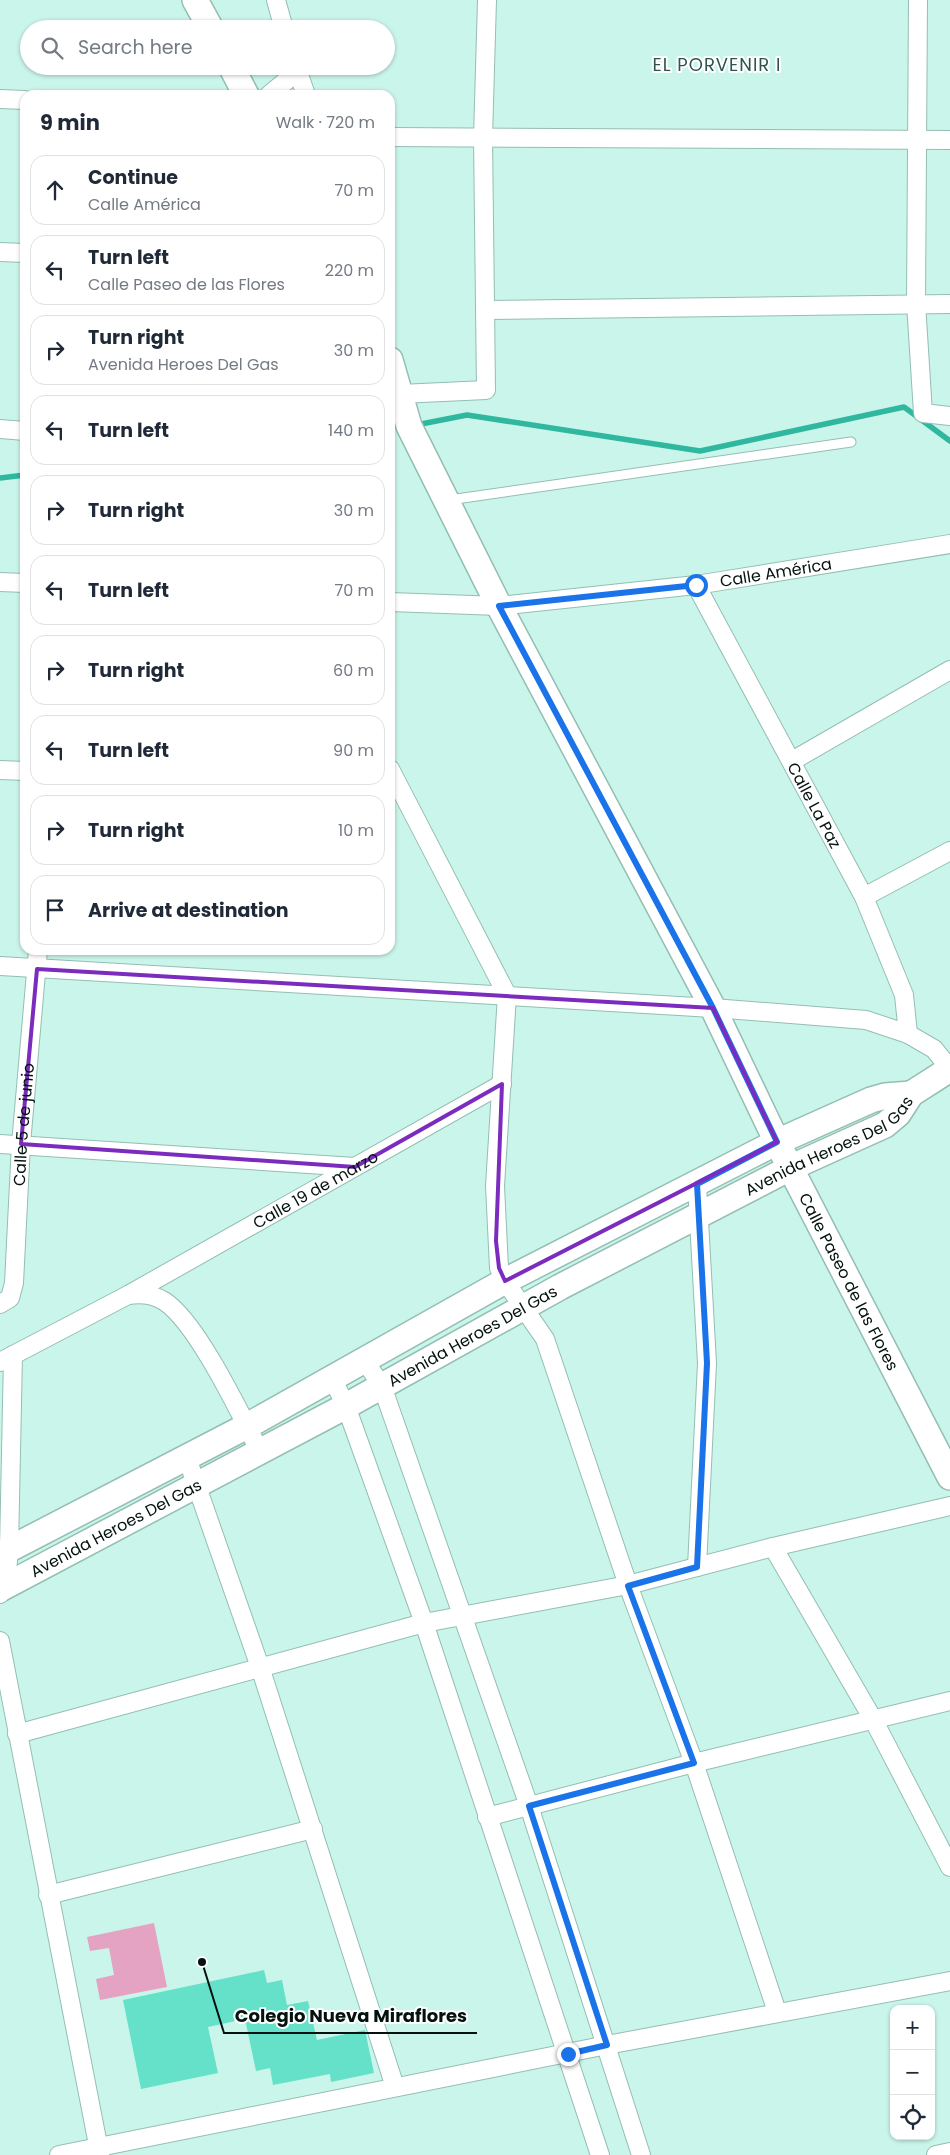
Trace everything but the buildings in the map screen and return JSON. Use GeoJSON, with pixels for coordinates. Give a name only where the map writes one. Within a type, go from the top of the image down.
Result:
{"type":"FeatureCollection","features":[{"type":"Feature","properties":{"kind":"street"},"geometry":{"type":"LineString","coordinates":[[195,0],[206,20]]}},
{"type":"Feature","properties":{"kind":"street"},"geometry":{"type":"LineString","coordinates":[[276,0],[282,20]]}},
{"type":"Feature","properties":{"kind":"street"},"geometry":{"type":"LineString","coordinates":[[400,394],[486,390],[483,137],[487,0]]}},
{"type":"Feature","properties":{"kind":"street"},"geometry":{"type":"LineString","coordinates":[[918,0],[916,303],[924,412],[950,416]]}},
{"type":"Feature","properties":{"kind":"street"},"geometry":{"type":"LineString","coordinates":[[236,75],[243,90]]}},
{"type":"Feature","properties":{"kind":"street"},"geometry":{"type":"LineString","coordinates":[[274,90],[291,75]]}},
{"type":"Feature","properties":{"kind":"street"},"geometry":{"type":"LineString","coordinates":[[299,75],[304,90]]}},
{"type":"Feature","properties":{"kind":"street"},"geometry":{"type":"LineString","coordinates":[[0,99],[20,100]]}},
{"type":"Feature","properties":{"kind":"street"},"geometry":{"type":"LineString","coordinates":[[395,137],[950,140]]}},
{"type":"Feature","properties":{"kind":"street"},"geometry":{"type":"LineString","coordinates":[[0,252],[20,253]]}},
{"type":"Feature","properties":{"kind":"street"},"geometry":{"type":"LineString","coordinates":[[486,310],[950,304]]}},
{"type":"Feature","properties":{"kind":"street","name":"Calle Paseo de las Flores"},"geometry":{"type":"LineString","coordinates":[[395,377],[409,426],[499,606],[713,1008],[777,1142],[792,1167],[950,1477]]}},
{"type":"Feature","properties":{"kind":"street"},"geometry":{"type":"LineString","coordinates":[[0,429],[20,431]]}},
{"type":"Feature","properties":{"kind":"street","name":"Calle América"},"geometry":{"type":"LineString","coordinates":[[395,602],[499,606],[696,585],[950,544]]}},
{"type":"Feature","properties":{"kind":"street"},"geometry":{"type":"LineString","coordinates":[[0,582],[20,583]]}},
{"type":"Feature","properties":{"kind":"street","name":"Calle La Paz"},"geometry":{"type":"LineString","coordinates":[[696,585],[864,897],[904,995],[908,1034]]}},
{"type":"Feature","properties":{"kind":"street"},"geometry":{"type":"LineString","coordinates":[[792,762],[950,670]]}},
{"type":"Feature","properties":{"kind":"street"},"geometry":{"type":"LineString","coordinates":[[0,770],[20,771]]}},
{"type":"Feature","properties":{"kind":"street"},"geometry":{"type":"LineString","coordinates":[[395,789],[507,995],[495,1186],[496,1241],[499,1268],[506,1282],[545,1339],[628,1586],[694,1763],[777,2012]]}},
{"type":"Feature","properties":{"kind":"street"},"geometry":{"type":"LineString","coordinates":[[864,897],[950,851]]}},
{"type":"Feature","properties":{"kind":"street","name":"Calle 5 de junio"},"geometry":{"type":"LineString","coordinates":[[5,1301],[14,1283],[21,1144],[37,955]]}},
{"type":"Feature","properties":{"kind":"street"},"geometry":{"type":"LineString","coordinates":[[0,966],[507,995],[866,1020],[908,1034],[934,1049],[950,1069],[911,1094]]}},
{"type":"Feature","properties":{"kind":"street","name":"Calle 19 de marzo"},"geometry":{"type":"LineString","coordinates":[[7,1358],[128,1295],[502,1084]]}},
{"type":"Feature","properties":{"kind":"street","name":"Avenida Heroes Del Gas"},"geometry":{"type":"LineString","coordinates":[[4,1552],[247,1426],[506,1282],[777,1142],[871,1100],[885,1096],[911,1094]]}},
{"type":"Feature","properties":{"kind":"street","name":"Avenida Heroes Del Gas"},"geometry":{"type":"LineString","coordinates":[[1,1591],[197,1484],[346,1406],[523,1307],[792,1167],[885,1125],[898,1114],[911,1094]]}},
{"type":"Feature","properties":{"kind":"street"},"geometry":{"type":"LineString","coordinates":[[0,1144],[355,1167]]}},
{"type":"Feature","properties":{"kind":"street"},"geometry":{"type":"LineString","coordinates":[[697,1184],[707,1363],[697,1567]]}},
{"type":"Feature","properties":{"kind":"street"},"geometry":{"type":"LineString","coordinates":[[128,1295],[151,1295],[166,1302],[188,1323],[260,1452]]}},
{"type":"Feature","properties":{"kind":"street"},"geometry":{"type":"LineString","coordinates":[[1,1591],[7,1572],[4,1552],[7,1358]]}},
{"type":"Feature","properties":{"kind":"street"},"geometry":{"type":"LineString","coordinates":[[364,1360],[382,1386],[463,1616],[529,1806],[641,2155]]}},
{"type":"Feature","properties":{"kind":"street"},"geometry":{"type":"LineString","coordinates":[[332,1378],[346,1406],[424,1623],[600,2155]]}},
{"type":"Feature","properties":{"kind":"street"},"geometry":{"type":"LineString","coordinates":[[187,1458],[260,1667],[396,2088]]}},
{"type":"Feature","properties":{"kind":"street"},"geometry":{"type":"LineString","coordinates":[[17,1734],[424,1623],[628,1586],[773,1547],[950,1506]]}},
{"type":"Feature","properties":{"kind":"street"},"geometry":{"type":"LineString","coordinates":[[773,1547],[874,1721],[950,1867]]}},
{"type":"Feature","properties":{"kind":"street"},"geometry":{"type":"LineString","coordinates":[[0,1641],[99,2151]]}},
{"type":"Feature","properties":{"kind":"street"},"geometry":{"type":"LineString","coordinates":[[487,1817],[694,1763],[874,1721],[950,1701]]}},
{"type":"Feature","properties":{"kind":"street"},"geometry":{"type":"LineString","coordinates":[[48,1895],[312,1828]]}},
{"type":"Feature","properties":{"kind":"street"},"geometry":{"type":"LineString","coordinates":[[59,2155],[99,2151],[607,2045],[950,1981]]}},
{"type":"Feature","properties":{"kind":"street"},"geometry":{"type":"LineString","coordinates":[[936,2155],[950,2152]]}},
{"type":"Feature","properties":{"kind":"lane"},"geometry":{"type":"LineString","coordinates":[[446,500],[851,442]]}},
{"type":"Feature","properties":{"kind":"highlighted area"},"geometry":{"type":"Polygon","coordinates":[[[37,969],[713,1008],[777,1142],[505,1281],[499,1268],[496,1241],[502,1084],[355,1167],[21,1144],[37,969]]]}},
{"type":"Feature","properties":{"kind":"shaded area"},"geometry":{"type":"Polygon","coordinates":[[[154,1923],[167,1987],[100,2000],[96,1979],[114,1975],[109,1948],[90,1951],[87,1937],[154,1923]]]}},
{"type":"Feature","properties":{"kind":"waterway"},"geometry":{"type":"LineString","coordinates":[[416,425],[467,415],[700,451],[904,407],[950,441]]}},
{"type":"Feature","properties":{"kind":"waterway"},"geometry":{"type":"LineString","coordinates":[[395,425],[402,426]]}},
{"type":"Feature","properties":{"kind":"waterway"},"geometry":{"type":"LineString","coordinates":[[0,478],[20,476]]}},
{"type":"Feature","properties":{"kind":"place","name":"Colegio Nueva Miraflores"},"geometry":{"type":"Point","coordinates":[202,1962]}},
{"type":"Feature","properties":{"kind":"district","name":"EL PORVENIR I"},"geometry":{"type":"Point","coordinates":[717,64]}},
{"type":"Feature","properties":{"kind":"route"},"geometry":{"type":"LineString","coordinates":[[568,2054],[607,2045],[529,1806],[694,1763],[628,1586],[697,1567],[707,1363],[697,1184],[777,1142],[713,1008],[499,606],[696,585]]}}]}
